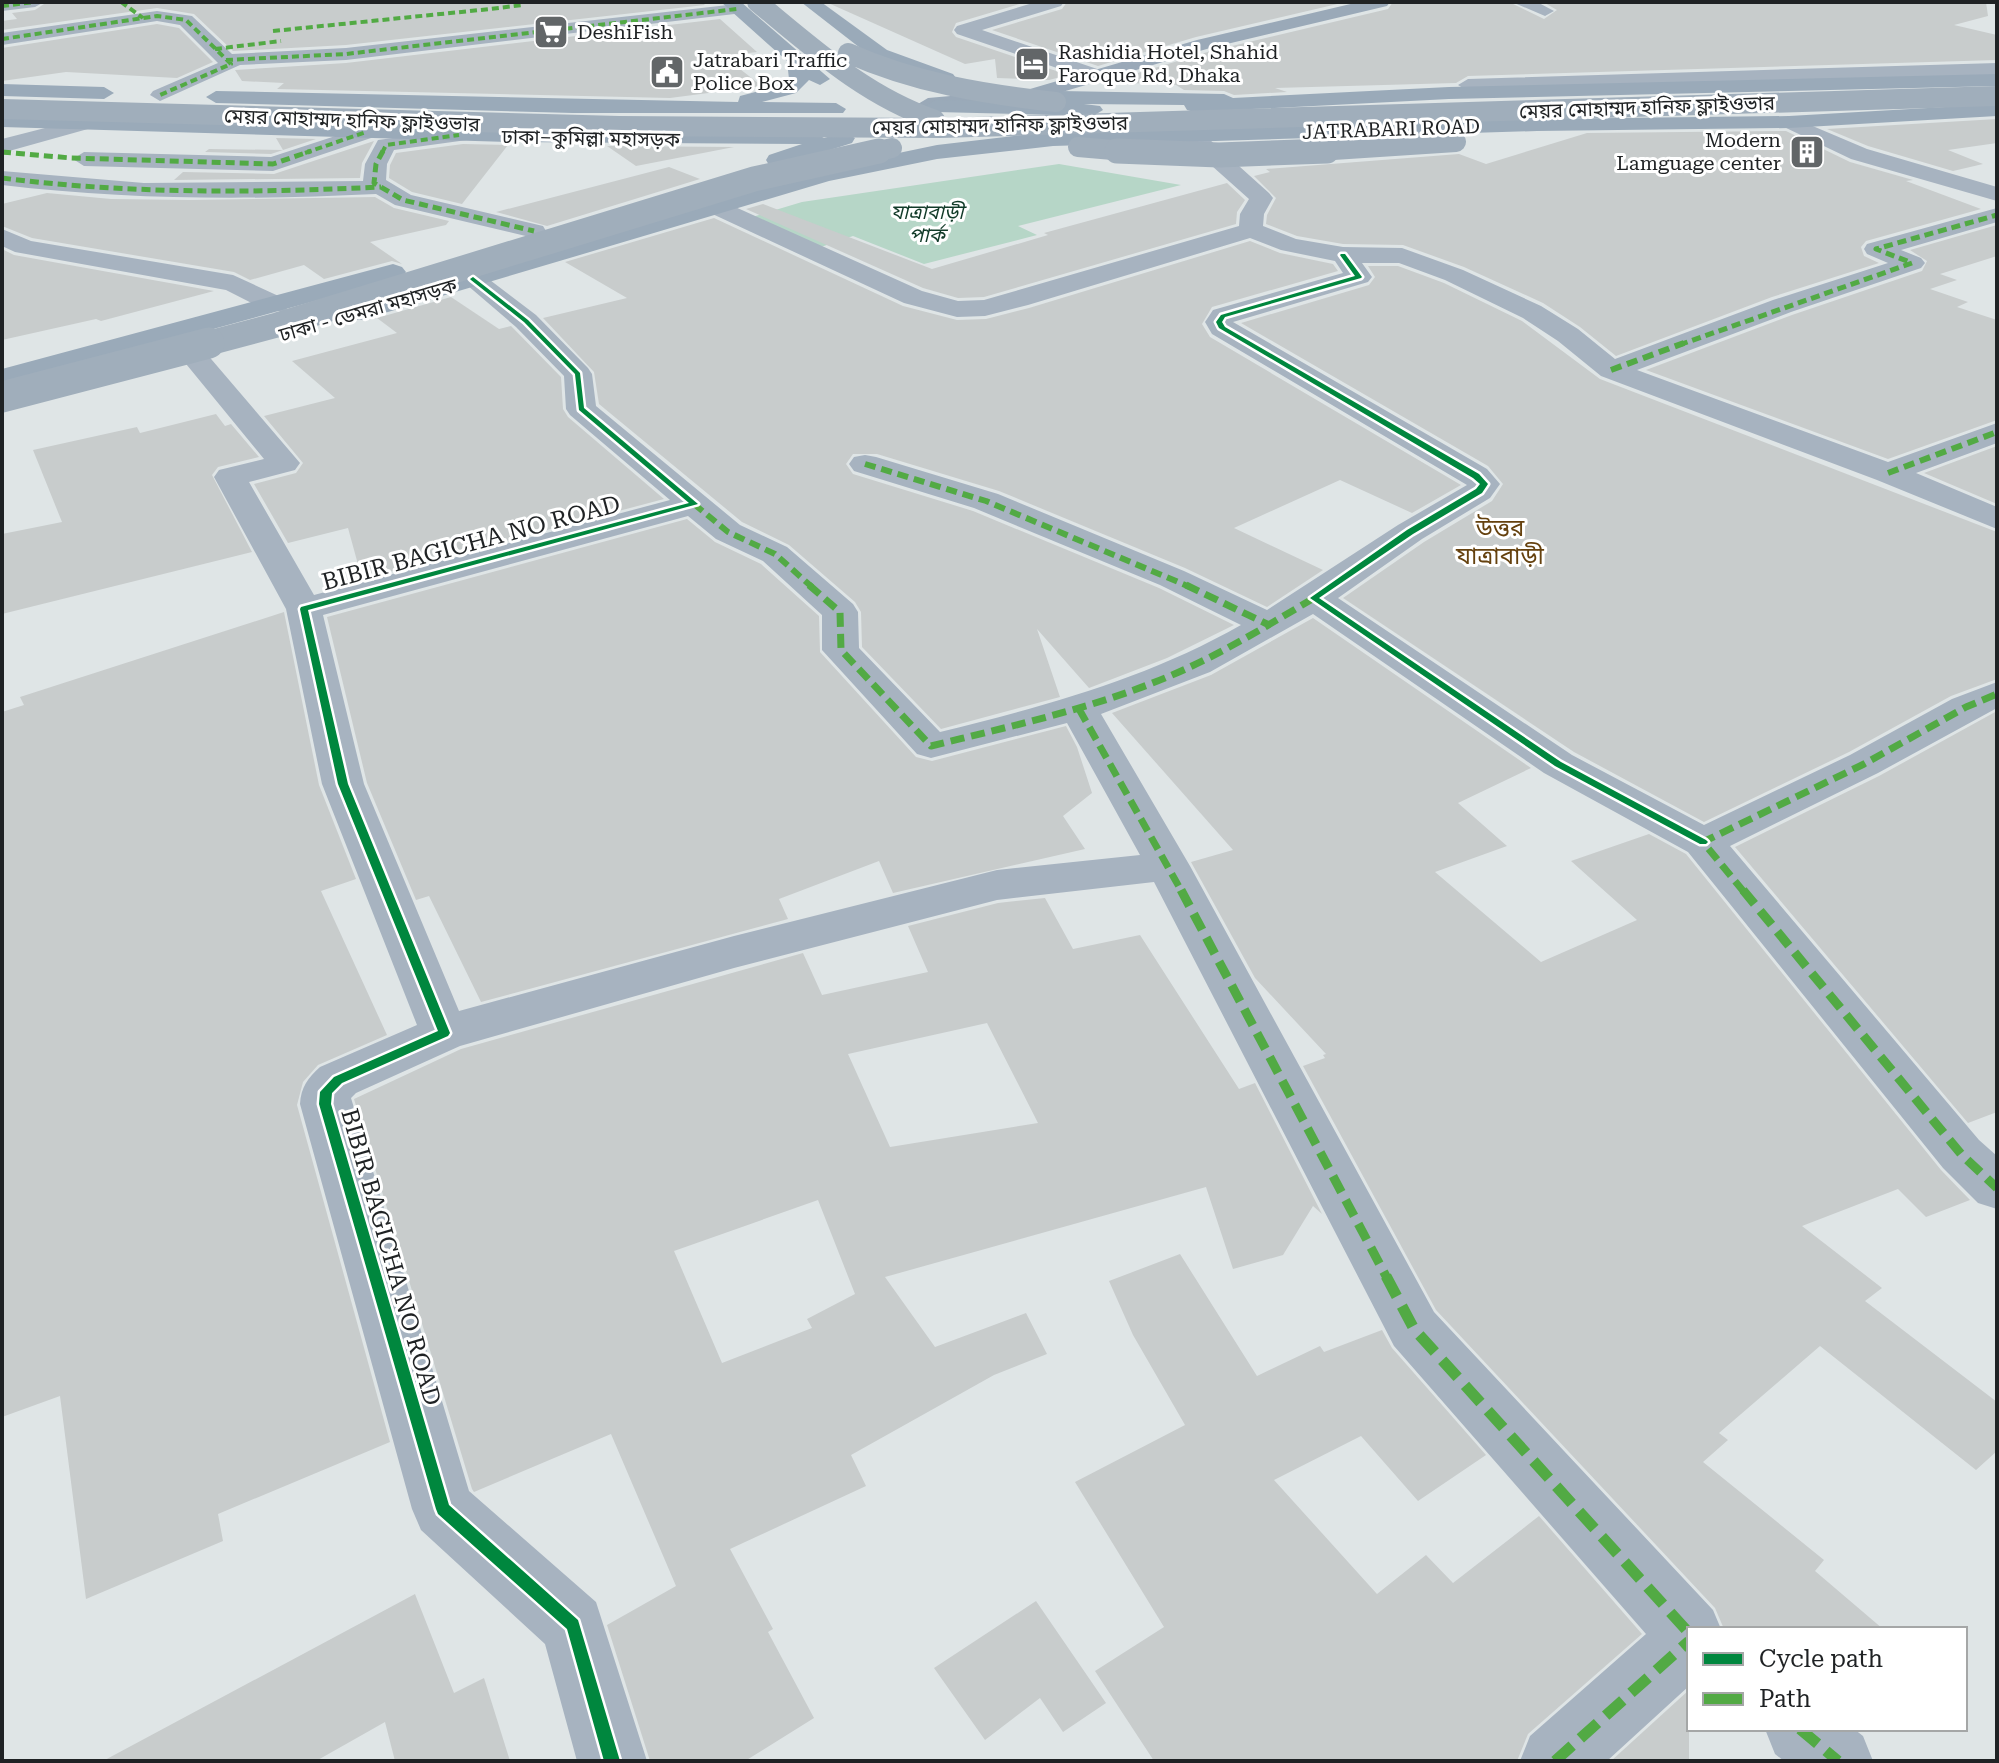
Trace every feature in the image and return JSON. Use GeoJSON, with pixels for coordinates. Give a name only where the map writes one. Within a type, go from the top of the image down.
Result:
{"type":"FeatureCollection","features":[{"type":"Feature","properties":{"kind":"highway"},"geometry":{"type":"LineString","coordinates":[[783,2],[849,53],[867,62],[922,80],[987,94],[1108,105],[1380,104]]}},
{"type":"Feature","properties":{"kind":"highway"},"geometry":{"type":"LineString","coordinates":[[742,4],[869,91],[914,113],[954,125],[1028,140],[1126,152],[1203,156],[1282,155],[1838,113],[1997,108]]}},
{"type":"Feature","properties":{"kind":"highway"},"geometry":{"type":"LineString","coordinates":[[1642,94],[1997,79]]}},
{"type":"Feature","properties":{"kind":"highway","name":"মেয়র মোহাম্মদ হানিফ ফ্লাইওভার"},"geometry":{"type":"LineString","coordinates":[[2,102],[827,120],[1078,116],[1642,94],[1997,88]]}},
{"type":"Feature","properties":{"kind":"highway","name":"মেয়র মোহাম্মদ হানিফ ফ্লাইওভার"},"geometry":{"type":"LineString","coordinates":[[2,109],[731,128],[940,128],[1997,96]]}},
{"type":"Feature","properties":{"kind":"highway"},"geometry":{"type":"LineString","coordinates":[[2,397],[277,325],[816,163],[903,147],[999,135],[1345,117]]}},
{"type":"Feature","properties":{"kind":"main road"},"geometry":{"type":"LineString","coordinates":[[810,2],[861,41],[900,63],[988,89],[1092,98],[1302,99]]}},
{"type":"Feature","properties":{"kind":"main road"},"geometry":{"type":"LineString","coordinates":[[932,105],[1032,95],[1204,44],[1381,2]]}},
{"type":"Feature","properties":{"kind":"main road"},"geometry":{"type":"LineString","coordinates":[[936,134],[1058,110],[1146,78],[1388,2]]}},
{"type":"Feature","properties":{"kind":"main road"},"geometry":{"type":"LineString","coordinates":[[742,4],[845,107],[822,119],[822,125],[844,138]]}},
{"type":"Feature","properties":{"kind":"main road"},"geometry":{"type":"LineString","coordinates":[[661,109],[713,105],[771,95],[799,81],[797,60]]}},
{"type":"Feature","properties":{"kind":"main road"},"geometry":{"type":"LineString","coordinates":[[1146,78],[1140,83],[1143,88],[1181,100]]}},
{"type":"Feature","properties":{"kind":"main road","name":"JATRABARI ROAD"},"geometry":{"type":"LineString","coordinates":[[932,105],[1058,110],[1189,107],[1302,99],[1997,79]]}},
{"type":"Feature","properties":{"kind":"main road","name":"ঢাকা–কুমিল্লা মহাসড়ক"},"geometry":{"type":"LineString","coordinates":[[2,90],[661,109],[845,107],[892,101],[932,105]]}},
{"type":"Feature","properties":{"kind":"main road"},"geometry":{"type":"LineString","coordinates":[[932,105],[946,111],[954,121],[936,134]]}},
{"type":"Feature","properties":{"kind":"main road","name":"JATRABARI ROAD"},"geometry":{"type":"LineString","coordinates":[[844,138],[890,142],[936,134],[1051,140],[1537,125],[1789,122],[1997,108]]}},
{"type":"Feature","properties":{"kind":"main road"},"geometry":{"type":"LineString","coordinates":[[1051,140],[1058,110]]}},
{"type":"Feature","properties":{"kind":"main road","name":"ঢাকা–কুমিল্লা মহাসড়ক"},"geometry":{"type":"LineString","coordinates":[[2,121],[459,135],[768,150]]}},
{"type":"Feature","properties":{"kind":"main road","name":"ঢাকা - ডেমরা মহাসড়ক"},"geometry":{"type":"LineString","coordinates":[[2,378],[276,305],[665,195],[768,150],[844,138]]}},
{"type":"Feature","properties":{"kind":"main road","name":"ঢাকা - ডেমরা মহাসড়ক"},"geometry":{"type":"LineString","coordinates":[[2,410],[196,359],[714,206],[864,166],[965,148],[1051,140]]}},
{"type":"Feature","properties":{"kind":"street"},"geometry":{"type":"LineString","coordinates":[[2,6],[35,2]]}},
{"type":"Feature","properties":{"kind":"street"},"geometry":{"type":"LineString","coordinates":[[121,2],[143,18]]}},
{"type":"Feature","properties":{"kind":"street"},"geometry":{"type":"LineString","coordinates":[[1055,2],[963,30],[1099,76]]}},
{"type":"Feature","properties":{"kind":"street"},"geometry":{"type":"LineString","coordinates":[[1521,2],[1545,11]]}},
{"type":"Feature","properties":{"kind":"street"},"geometry":{"type":"LineString","coordinates":[[221,55],[281,41],[273,31],[522,3],[527,34]]}},
{"type":"Feature","properties":{"kind":"street"},"geometry":{"type":"LineString","coordinates":[[221,55],[307,57],[527,34],[742,4]]}},
{"type":"Feature","properties":{"kind":"street"},"geometry":{"type":"LineString","coordinates":[[6,41],[157,16],[186,20],[231,64],[160,95]]}},
{"type":"Feature","properties":{"kind":"street"},"geometry":{"type":"LineString","coordinates":[[1468,85],[1997,69]]}},
{"type":"Feature","properties":{"kind":"street"},"geometry":{"type":"LineString","coordinates":[[1789,122],[1859,154],[1997,194]]}},
{"type":"Feature","properties":{"kind":"street"},"geometry":{"type":"LineString","coordinates":[[2,146],[88,123]]}},
{"type":"Feature","properties":{"kind":"street"},"geometry":{"type":"LineString","coordinates":[[2,152],[71,158],[273,164],[366,132]]}},
{"type":"Feature","properties":{"kind":"street"},"geometry":{"type":"LineString","coordinates":[[459,135],[386,145],[376,164],[374,183],[403,200],[534,231]]}},
{"type":"Feature","properties":{"kind":"street"},"geometry":{"type":"LineString","coordinates":[[1192,136],[1261,198],[1252,214],[1251,230]]}},
{"type":"Feature","properties":{"kind":"street"},"geometry":{"type":"LineString","coordinates":[[2,178],[144,191],[233,194],[381,187]]}},
{"type":"Feature","properties":{"kind":"street"},"geometry":{"type":"LineString","coordinates":[[714,206],[913,297],[957,309],[985,308],[1019,299],[1251,230],[1290,245],[1343,255],[1402,256],[1454,275],[1532,312],[1568,335],[1611,370],[1888,473],[1997,519]]}},
{"type":"Feature","properties":{"kind":"street"},"geometry":{"type":"LineString","coordinates":[[1611,370],[1767,311],[1912,263],[1876,249],[1997,215]]}},
{"type":"Feature","properties":{"kind":"street"},"geometry":{"type":"LineString","coordinates":[[2,236],[24,247],[233,283],[276,305]]}},
{"type":"Feature","properties":{"kind":"street"},"geometry":{"type":"LineString","coordinates":[[473,279],[526,321],[578,374],[581,409],[728,532],[775,554],[840,612],[841,650],[931,746],[1079,709],[1178,673],[1314,598],[1410,532],[1479,491],[1484,484],[1476,476],[1222,328],[1219,322],[1223,316],[1359,277],[1343,255]]}},
{"type":"Feature","properties":{"kind":"street"},"geometry":{"type":"LineString","coordinates":[[196,359],[284,463],[230,477],[304,609]]}},
{"type":"Feature","properties":{"kind":"street"},"geometry":{"type":"LineString","coordinates":[[1888,473],[1997,432]]}},
{"type":"Feature","properties":{"kind":"street"},"geometry":{"type":"LineString","coordinates":[[865,464],[986,501],[1172,578],[1269,625]]}},
{"type":"Feature","properties":{"kind":"street","name":"BIBIR BAGICHA NO ROAD"},"geometry":{"type":"LineString","coordinates":[[612,1761],[573,1625],[443,1509],[325,1104],[326,1092],[338,1080],[444,1033],[343,784],[304,609],[694,504]]}},
{"type":"Feature","properties":{"kind":"street"},"geometry":{"type":"LineString","coordinates":[[1314,598],[1558,764],[1703,842],[1961,1154],[1997,1188]]}},
{"type":"Feature","properties":{"kind":"street"},"geometry":{"type":"LineString","coordinates":[[1703,842],[1864,764],[1966,707],[1997,694]]}},
{"type":"Feature","properties":{"kind":"street"},"geometry":{"type":"LineString","coordinates":[[1079,709],[1168,866],[1414,1329],[1687,1631]]}},
{"type":"Feature","properties":{"kind":"street"},"geometry":{"type":"LineString","coordinates":[[444,1033],[734,952],[997,885],[1168,866]]}},
{"type":"Feature","properties":{"kind":"street"},"geometry":{"type":"LineString","coordinates":[[1555,1761],[1687,1643]]}},
{"type":"Feature","properties":{"kind":"street"},"geometry":{"type":"LineString","coordinates":[[1802,1731],[1838,1761]]}},
{"type":"Feature","properties":{"kind":"green space","name":"যাত্রাবাড়ী পার্ক"},"geometry":{"type":"Polygon","coordinates":[[[1059,164],[1181,185],[1018,226],[1037,235],[924,264],[853,236],[818,248],[749,218],[802,202],[1059,164]]]}},
{"type":"Feature","properties":{"kind":"building"},"geometry":{"type":"Polygon","coordinates":[[[47,2],[702,2],[705,5],[346,45],[233,51],[194,14],[157,8],[2,30],[2,21],[17,19],[12,13],[35,10],[47,2]]]}},
{"type":"Feature","properties":{"kind":"building"},"geometry":{"type":"Polygon","coordinates":[[[826,2],[1026,2],[956,23],[952,32],[956,37],[1068,75],[1049,80],[997,78],[995,59],[965,64],[826,2]]]}},
{"type":"Feature","properties":{"kind":"building"},"geometry":{"type":"Polygon","coordinates":[[[1067,2],[1346,2],[1196,37],[1098,66],[992,30],[1062,9],[1067,2]]]}},
{"type":"Feature","properties":{"kind":"building"},"geometry":{"type":"Polygon","coordinates":[[[1393,2],[1509,2],[1544,19],[1557,10],[1543,2],[1986,2],[1988,16],[1954,25],[1997,35],[1997,60],[1468,76],[1456,83],[1275,88],[1287,92],[1234,95],[1224,91],[1184,90],[1176,85],[1108,82],[1211,51],[1388,9],[1393,2]]]}},
{"type":"Feature","properties":{"kind":"building"},"geometry":{"type":"Polygon","coordinates":[[[720,19],[757,52],[723,56],[762,86],[670,98],[277,89],[284,83],[242,81],[235,70],[346,63],[720,19]]]}},
{"type":"Feature","properties":{"kind":"building"},"geometry":{"type":"Polygon","coordinates":[[[157,24],[179,28],[213,62],[177,78],[66,72],[2,81],[2,48],[157,24]]]}},
{"type":"Feature","properties":{"kind":"building"},"geometry":{"type":"Polygon","coordinates":[[[1997,119],[1997,143],[1948,150],[1983,164],[1953,171],[1868,146],[1827,129],[1997,119]]]}},
{"type":"Feature","properties":{"kind":"building"},"geometry":{"type":"Polygon","coordinates":[[[1786,131],[1850,162],[1913,180],[1906,181],[1981,209],[1866,241],[1861,247],[1864,256],[1879,263],[1772,297],[1616,356],[1543,303],[1464,267],[1403,245],[1343,244],[1297,236],[1266,224],[1276,198],[1254,176],[1270,172],[1266,169],[1459,154],[1486,164],[1587,133],[1786,131]]]}},
{"type":"Feature","properties":{"kind":"building"},"geometry":{"type":"Polygon","coordinates":[[[276,138],[316,139],[283,150],[276,138]]]}},
{"type":"Feature","properties":{"kind":"building"},"geometry":{"type":"Polygon","coordinates":[[[374,141],[362,163],[360,178],[174,180],[183,172],[274,174],[374,141]]]}},
{"type":"Feature","properties":{"kind":"building"},"geometry":{"type":"Polygon","coordinates":[[[463,144],[508,145],[462,204],[412,192],[389,178],[390,165],[396,153],[463,144]]]}},
{"type":"Feature","properties":{"kind":"building"},"geometry":{"type":"Polygon","coordinates":[[[607,146],[733,147],[734,147],[636,166],[607,146]]]}},
{"type":"Feature","properties":{"kind":"building"},"geometry":{"type":"Polygon","coordinates":[[[209,149],[283,150],[271,154],[205,152],[209,149]]]}},
{"type":"Feature","properties":{"kind":"building"},"geometry":{"type":"Polygon","coordinates":[[[669,167],[700,179],[547,226],[496,212],[669,167]]]}},
{"type":"Feature","properties":{"kind":"building"},"geometry":{"type":"Polygon","coordinates":[[[1227,183],[1245,200],[1237,212],[1236,224],[984,297],[958,298],[923,288],[746,209],[763,204],[932,269],[1048,235],[1044,233],[1227,183]]]}},
{"type":"Feature","properties":{"kind":"building"},"geometry":{"type":"Polygon","coordinates":[[[47,193],[111,199],[189,200],[375,197],[394,208],[449,221],[446,225],[370,242],[402,264],[392,261],[324,279],[304,265],[250,280],[234,272],[32,238],[2,226],[2,204],[47,193]]]}},
{"type":"Feature","properties":{"kind":"building"},"geometry":{"type":"Polygon","coordinates":[[[714,218],[903,306],[957,320],[986,319],[1029,308],[1250,241],[1280,253],[1333,264],[1338,271],[1212,307],[1202,324],[1210,337],[1461,485],[1412,513],[1340,480],[1234,528],[1323,570],[1267,607],[1185,568],[999,491],[877,454],[853,454],[846,464],[853,474],[973,511],[1159,588],[1234,625],[1167,658],[1089,688],[1037,629],[1060,697],[941,729],[862,647],[861,612],[855,602],[789,545],[742,522],[599,404],[594,372],[543,318],[627,298],[565,262],[714,218]]]}},
{"type":"Feature","properties":{"kind":"building"},"geometry":{"type":"Polygon","coordinates":[[[1997,225],[1997,256],[1940,274],[1957,280],[1930,289],[1968,302],[1957,307],[1997,320],[1997,420],[1888,459],[1646,370],[1792,315],[1922,271],[1927,261],[1910,250],[1997,225]]]}},
{"type":"Feature","properties":{"kind":"building"},"geometry":{"type":"Polygon","coordinates":[[[2,249],[14,255],[214,291],[101,321],[96,319],[2,340],[2,249]]]}},
{"type":"Feature","properties":{"kind":"building"},"geometry":{"type":"Polygon","coordinates":[[[1368,266],[1398,266],[1444,283],[1522,321],[1600,379],[1997,532],[1997,679],[1951,696],[1849,752],[1704,822],[1574,752],[1343,598],[1424,542],[1492,501],[1503,484],[1488,466],[1241,323],[1369,285],[1375,277],[1368,266]]]}},
{"type":"Feature","properties":{"kind":"building"},"geometry":{"type":"Polygon","coordinates":[[[451,297],[499,329],[511,326],[561,377],[563,409],[568,417],[664,499],[362,579],[348,528],[288,543],[254,484],[296,473],[303,463],[264,416],[335,398],[292,361],[397,333],[377,318],[451,297]]]}},
{"type":"Feature","properties":{"kind":"building"},"geometry":{"type":"Polygon","coordinates":[[[216,414],[225,426],[231,424],[259,457],[218,467],[212,475],[252,552],[2,614],[2,534],[62,522],[33,450],[137,427],[140,433],[216,414]]]}},
{"type":"Feature","properties":{"kind":"building"},"geometry":{"type":"Polygon","coordinates":[[[1997,446],[1997,504],[1924,473],[1997,446]]]}},
{"type":"Feature","properties":{"kind":"building"},"geometry":{"type":"Polygon","coordinates":[[[687,519],[715,542],[761,564],[819,616],[820,652],[916,757],[932,761],[1066,726],[1077,747],[1092,793],[1063,816],[1085,849],[893,893],[879,861],[779,899],[788,919],[481,1002],[429,896],[416,900],[367,783],[327,617],[687,519]]]}},
{"type":"Feature","properties":{"kind":"building"},"geometry":{"type":"Polygon","coordinates":[[[284,612],[319,785],[356,879],[321,891],[387,1035],[318,1065],[303,1082],[297,1105],[390,1442],[218,1514],[223,1541],[86,1599],[60,1396],[2,1417],[2,712],[24,705],[20,697],[284,612]]]}},
{"type":"Feature","properties":{"kind":"building"},"geometry":{"type":"Polygon","coordinates":[[[1313,618],[1531,768],[1458,803],[1507,846],[1435,872],[1541,962],[1637,920],[1571,861],[1649,834],[1686,854],[1941,1170],[1970,1200],[1926,1217],[1898,1189],[1802,1226],[1882,1288],[1865,1301],[1997,1402],[1997,1451],[1976,1470],[1820,1346],[1719,1433],[1728,1440],[1703,1462],[1824,1560],[1815,1571],[1881,1627],[1723,1627],[1715,1608],[1436,1310],[1303,1066],[1325,1058],[1323,1055],[1326,1054],[1255,978],[1191,862],[1233,850],[1112,713],[1211,675],[1313,618]]]}},
{"type":"Feature","properties":{"kind":"building"},"geometry":{"type":"Polygon","coordinates":[[[1997,711],[1997,1112],[1968,1123],[1735,847],[1879,776],[1997,711]]]}},
{"type":"Feature","properties":{"kind":"building"},"geometry":{"type":"Polygon","coordinates":[[[1045,898],[1073,949],[1140,935],[1239,1089],[1255,1083],[1322,1214],[1313,1206],[1283,1255],[1233,1269],[1206,1187],[885,1277],[935,1347],[1026,1313],[1047,1354],[994,1375],[851,1455],[866,1486],[730,1549],[773,1629],[768,1632],[814,1718],[745,1761],[650,1761],[607,1625],[676,1586],[611,1434],[474,1492],[354,1099],[461,1049],[803,953],[822,995],[928,972],[908,926],[998,903],[1045,898]],[[987,1023],[848,1054],[890,1147],[1038,1123],[987,1023]],[[818,1200],[674,1251],[722,1363],[812,1328],[807,1319],[855,1294],[818,1200]]]}},
{"type":"Feature","properties":{"kind":"building"},"geometry":{"type":"Polygon","coordinates":[[[1180,1254],[1257,1376],[1320,1346],[1324,1352],[1382,1330],[1392,1348],[1486,1455],[1418,1501],[1361,1436],[1274,1480],[1377,1594],[1426,1555],[1453,1583],[1539,1516],[1642,1634],[1528,1734],[1517,1761],[1154,1761],[1095,1671],[1164,1627],[1075,1482],[1185,1425],[1133,1335],[1109,1281],[1180,1254]]]}},
{"type":"Feature","properties":{"kind":"building"},"geometry":{"type":"Polygon","coordinates":[[[415,1594],[454,1693],[484,1678],[510,1761],[395,1761],[385,1722],[316,1761],[103,1761],[415,1594]]]}},
{"type":"Feature","properties":{"kind":"building"},"geometry":{"type":"Polygon","coordinates":[[[1036,1601],[1106,1703],[1063,1732],[1040,1698],[985,1740],[934,1668],[1036,1601]]]}},
{"type":"Feature","properties":{"kind":"building"},"geometry":{"type":"Polygon","coordinates":[[[1687,1692],[1689,1761],[1611,1761],[1687,1692]]]}},
{"type":"Feature","properties":{"kind":"marked path"},"geometry":{"type":"LineString","coordinates":[[2,6],[35,2]]}},
{"type":"Feature","properties":{"kind":"marked path"},"geometry":{"type":"LineString","coordinates":[[121,2],[143,18]]}},
{"type":"Feature","properties":{"kind":"marked path"},"geometry":{"type":"LineString","coordinates":[[273,31],[490,9],[523,5],[522,2]]}},
{"type":"Feature","properties":{"kind":"marked path"},"geometry":{"type":"LineString","coordinates":[[226,60],[346,54],[737,9]]}},
{"type":"Feature","properties":{"kind":"marked path"},"geometry":{"type":"LineString","coordinates":[[2,39],[157,16],[186,20],[231,64],[160,95]]}},
{"type":"Feature","properties":{"kind":"marked path"},"geometry":{"type":"LineString","coordinates":[[215,49],[281,41]]}},
{"type":"Feature","properties":{"kind":"marked path"},"geometry":{"type":"LineString","coordinates":[[2,152],[71,158],[273,164],[366,132]]}},
{"type":"Feature","properties":{"kind":"marked path"},"geometry":{"type":"LineString","coordinates":[[459,135],[386,145],[376,164],[374,183],[403,200],[534,231]]}},
{"type":"Feature","properties":{"kind":"marked path"},"geometry":{"type":"LineString","coordinates":[[2,178],[97,188],[191,192],[381,187]]}},
{"type":"Feature","properties":{"kind":"marked path"},"geometry":{"type":"LineString","coordinates":[[1611,370],[1782,306],[1912,263],[1876,249],[1997,215]]}},
{"type":"Feature","properties":{"kind":"marked path"},"geometry":{"type":"LineString","coordinates":[[1888,473],[1997,432]]}},
{"type":"Feature","properties":{"kind":"marked path"},"geometry":{"type":"LineString","coordinates":[[865,464],[986,501],[1172,578],[1269,625]]}},
{"type":"Feature","properties":{"kind":"marked path"},"geometry":{"type":"LineString","coordinates":[[694,504],[728,532],[775,554],[840,612],[841,650],[931,746],[1056,714],[1149,684],[1214,655],[1314,598]]}},
{"type":"Feature","properties":{"kind":"marked path"},"geometry":{"type":"LineString","coordinates":[[1997,694],[1966,707],[1864,764],[1703,842],[1961,1154],[1997,1188]]}},
{"type":"Feature","properties":{"kind":"marked path"},"geometry":{"type":"LineString","coordinates":[[1079,709],[1168,866],[1414,1329],[1687,1631]]}},
{"type":"Feature","properties":{"kind":"marked path"},"geometry":{"type":"LineString","coordinates":[[1555,1761],[1687,1643]]}},
{"type":"Feature","properties":{"kind":"marked path"},"geometry":{"type":"LineString","coordinates":[[1802,1731],[1838,1761]]}},
{"type":"Feature","properties":{"kind":"cycle path"},"geometry":{"type":"LineString","coordinates":[[1343,255],[1359,277],[1223,316],[1219,322],[1222,328],[1476,476],[1484,484],[1479,491],[1410,532],[1314,598],[1558,764],[1703,842]]}},
{"type":"Feature","properties":{"kind":"cycle path"},"geometry":{"type":"LineString","coordinates":[[473,279],[526,321],[578,374],[581,409],[694,504],[304,609],[343,784],[444,1033],[338,1080],[326,1092],[325,1104],[443,1509],[573,1625],[612,1761]]}},
{"type":"Feature","properties":{"kind":"place","name":"DeshiFish"},"geometry":{"type":"Point","coordinates":[551,32]}},
{"type":"Feature","properties":{"kind":"place","name":"Rashidia Hotel, Shahid Faroque Rd, Dhaka"},"geometry":{"type":"Point","coordinates":[1032,64]}},
{"type":"Feature","properties":{"kind":"place","name":"Jatrabari Traffic Police Box"},"geometry":{"type":"Point","coordinates":[667,72]}},
{"type":"Feature","properties":{"kind":"place","name":"Modern Lamguage center"},"geometry":{"type":"Point","coordinates":[1807,152]}},
{"type":"Feature","properties":{"kind":"district","name":"উত্তর যাত্রাবাড়ী"},"geometry":{"type":"Point","coordinates":[1500,542]}}]}
